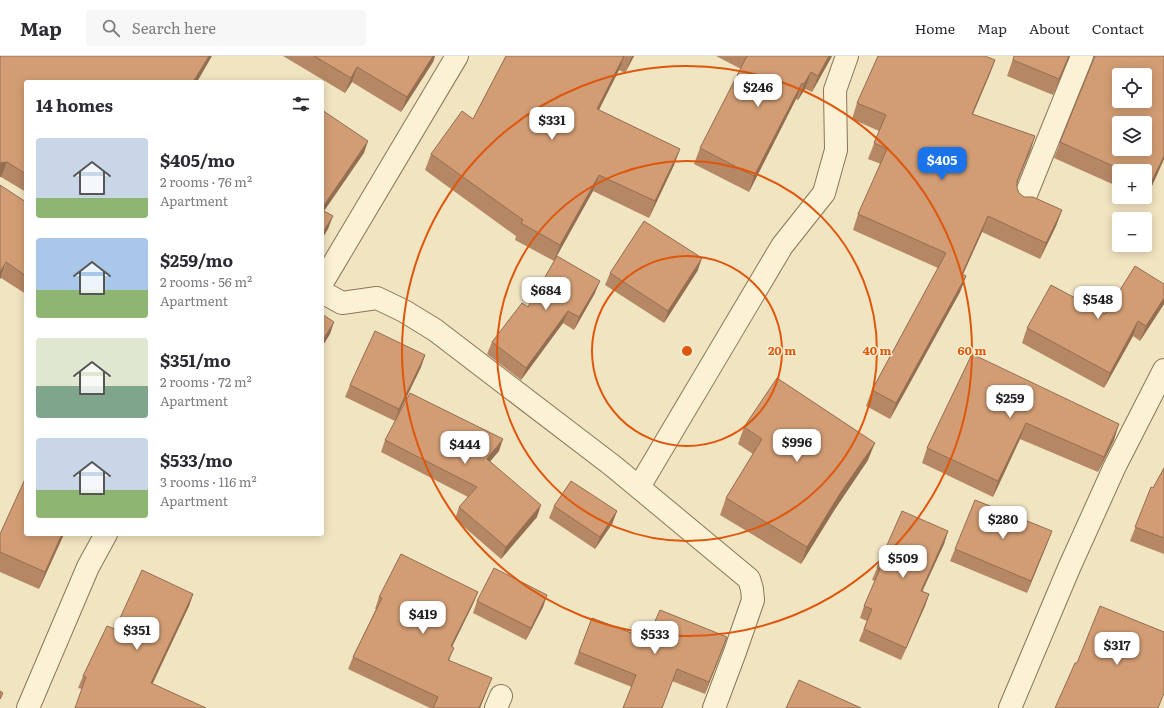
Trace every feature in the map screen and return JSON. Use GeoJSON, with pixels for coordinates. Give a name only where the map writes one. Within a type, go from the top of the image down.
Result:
{"type":"FeatureCollection","features":[{"type":"Feature","properties":{"kind":"street"},"geometry":{"type":"LineString","coordinates":[[324,280],[457,56]]}},
{"type":"Feature","properties":{"kind":"street"},"geometry":{"type":"LineString","coordinates":[[639,487],[782,246],[824,193],[836,150],[835,90],[847,56]]}},
{"type":"Feature","properties":{"kind":"street"},"geometry":{"type":"LineString","coordinates":[[1023,202],[1082,56]]}},
{"type":"Feature","properties":{"kind":"street"},"geometry":{"type":"LineString","coordinates":[[324,293],[342,303],[377,298],[404,311],[435,330],[639,487],[688,530],[743,574],[751,584],[753,600],[714,708]]}},
{"type":"Feature","properties":{"kind":"street"},"geometry":{"type":"LineString","coordinates":[[1010,708],[1069,568],[1115,466],[1164,370]]}},
{"type":"Feature","properties":{"kind":"street"},"geometry":{"type":"LineString","coordinates":[[28,708],[88,567],[105,536]]}},
{"type":"Feature","properties":{"kind":"building"},"geometry":{"type":"Polygon","coordinates":[[[0,56],[209,56],[194,80],[24,80],[24,173],[7,162],[0,163],[0,56]]]}},
{"type":"Feature","properties":{"kind":"building"},"geometry":{"type":"Polygon","coordinates":[[[314,56],[433,56],[407,97],[357,67],[351,78],[314,56]]]}},
{"type":"Feature","properties":{"kind":"building"},"geometry":{"type":"Polygon","coordinates":[[[506,56],[624,56],[597,109],[680,149],[655,201],[599,175],[560,245],[521,223],[523,220],[431,154],[462,111],[473,119],[506,56]]]}},
{"type":"Feature","properties":{"kind":"building"},"geometry":{"type":"Polygon","coordinates":[[[747,56],[829,56],[818,76],[811,72],[804,84],[802,83],[754,176],[700,148],[747,56]]]}},
{"type":"Feature","properties":{"kind":"building"},"geometry":{"type":"Polygon","coordinates":[[[878,56],[985,56],[995,60],[972,114],[1035,136],[1017,181],[1017,188],[1019,193],[1024,197],[1033,197],[1062,210],[1046,243],[988,216],[962,274],[966,276],[896,403],[872,390],[946,253],[858,214],[887,149],[874,143],[886,115],[857,103],[878,56]]]}},
{"type":"Feature","properties":{"kind":"building"},"geometry":{"type":"Polygon","coordinates":[[[1014,56],[1069,56],[1059,79],[1013,60],[1014,56]]]}},
{"type":"Feature","properties":{"kind":"building"},"geometry":{"type":"Polygon","coordinates":[[[1095,56],[1164,56],[1164,156],[1152,181],[1152,164],[1112,164],[1112,166],[1060,142],[1095,56]]]}},
{"type":"Feature","properties":{"kind":"building"},"geometry":{"type":"Polygon","coordinates":[[[324,111],[368,141],[324,205],[324,111]]]}},
{"type":"Feature","properties":{"kind":"building"},"geometry":{"type":"Polygon","coordinates":[[[0,185],[24,201],[24,275],[6,262],[0,272],[0,185]]]}},
{"type":"Feature","properties":{"kind":"building"},"geometry":{"type":"Polygon","coordinates":[[[324,211],[333,216],[324,231],[324,211]]]}},
{"type":"Feature","properties":{"kind":"building"},"geometry":{"type":"Polygon","coordinates":[[[644,221],[702,258],[668,311],[610,273],[644,221]]]}},
{"type":"Feature","properties":{"kind":"building"},"geometry":{"type":"Polygon","coordinates":[[[557,256],[600,281],[579,317],[568,311],[526,368],[492,342],[522,303],[528,307],[557,256]]]}},
{"type":"Feature","properties":{"kind":"building"},"geometry":{"type":"Polygon","coordinates":[[[1135,266],[1164,284],[1164,298],[1146,326],[1138,321],[1110,373],[1027,328],[1051,285],[1105,314],[1135,266]]]}},
{"type":"Feature","properties":{"kind":"building"},"geometry":{"type":"Polygon","coordinates":[[[324,315],[334,322],[324,339],[324,315]]]}},
{"type":"Feature","properties":{"kind":"building"},"geometry":{"type":"Polygon","coordinates":[[[375,331],[425,355],[399,409],[350,385],[375,331]]]}},
{"type":"Feature","properties":{"kind":"building"},"geometry":{"type":"Polygon","coordinates":[[[972,354],[1119,424],[1104,457],[1026,423],[998,481],[927,448],[972,354]]]}},
{"type":"Feature","properties":{"kind":"building"},"geometry":{"type":"Polygon","coordinates":[[[777,378],[875,443],[841,492],[807,547],[726,498],[762,439],[744,427],[777,378]]]}},
{"type":"Feature","properties":{"kind":"building"},"geometry":{"type":"Polygon","coordinates":[[[410,393],[503,439],[487,459],[541,505],[506,547],[459,507],[477,487],[385,440],[410,393]]]}},
{"type":"Feature","properties":{"kind":"building"},"geometry":{"type":"Polygon","coordinates":[[[1164,468],[1164,538],[1135,527],[1151,487],[1153,488],[1164,468]]]}},
{"type":"Feature","properties":{"kind":"building"},"geometry":{"type":"Polygon","coordinates":[[[24,481],[24,536],[61,536],[45,572],[0,552],[0,534],[24,481]]]}},
{"type":"Feature","properties":{"kind":"building"},"geometry":{"type":"Polygon","coordinates":[[[571,481],[617,511],[600,537],[554,506],[571,481]]]}},
{"type":"Feature","properties":{"kind":"building"},"geometry":{"type":"Polygon","coordinates":[[[975,500],[1052,531],[1031,581],[955,549],[975,500]]]}},
{"type":"Feature","properties":{"kind":"building"},"geometry":{"type":"Polygon","coordinates":[[[902,511],[948,531],[921,591],[929,594],[906,648],[864,629],[872,609],[864,606],[880,569],[877,568],[902,511]]]}},
{"type":"Feature","properties":{"kind":"building"},"geometry":{"type":"Polygon","coordinates":[[[401,554],[478,592],[451,646],[454,648],[448,660],[492,678],[479,708],[433,708],[438,697],[353,657],[382,598],[379,597],[401,554]]]}},
{"type":"Feature","properties":{"kind":"building"},"geometry":{"type":"Polygon","coordinates":[[[494,568],[547,595],[531,628],[477,601],[494,568]]]}},
{"type":"Feature","properties":{"kind":"building"},"geometry":{"type":"Polygon","coordinates":[[[142,570],[193,594],[151,683],[206,708],[75,708],[86,677],[83,676],[107,626],[115,629],[142,570]]]}},
{"type":"Feature","properties":{"kind":"building"},"geometry":{"type":"Polygon","coordinates":[[[1100,606],[1164,632],[1164,693],[1158,708],[1055,708],[1075,663],[1077,663],[1100,606]]]}},
{"type":"Feature","properties":{"kind":"building"},"geometry":{"type":"Polygon","coordinates":[[[660,610],[727,637],[709,682],[677,669],[662,708],[623,708],[636,675],[579,652],[592,618],[647,639],[660,610]]]}},
{"type":"Feature","properties":{"kind":"building"},"geometry":{"type":"Polygon","coordinates":[[[799,680],[861,708],[786,708],[799,680]]]}},
{"type":"Feature","properties":{"kind":"building"},"geometry":{"type":"Polygon","coordinates":[[[0,691],[3,693],[0,699],[0,691]]]}}]}
